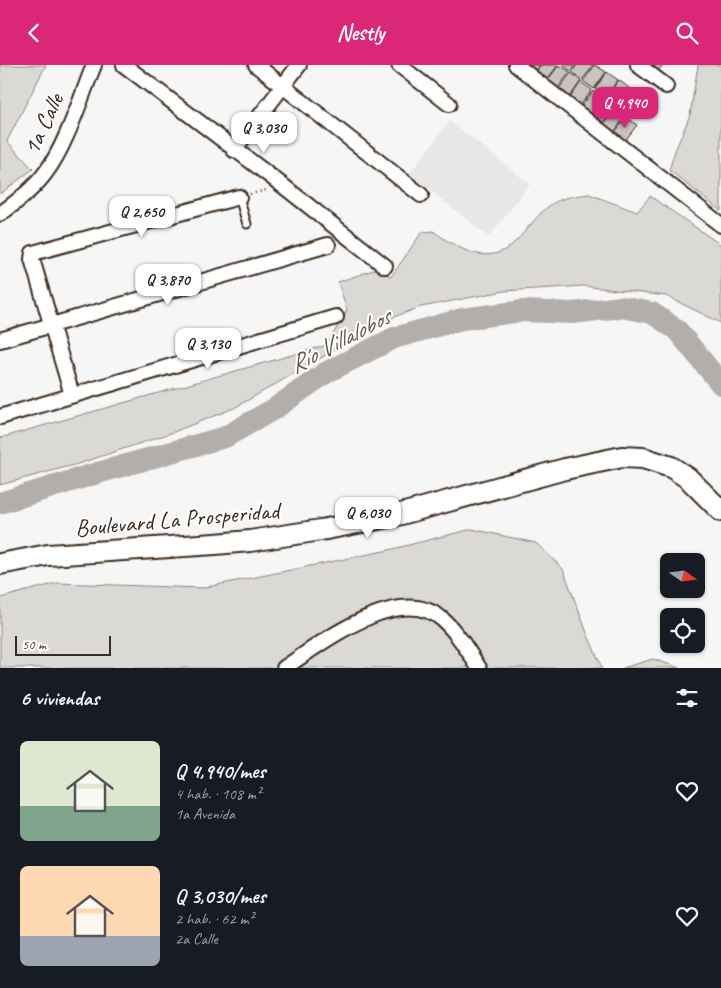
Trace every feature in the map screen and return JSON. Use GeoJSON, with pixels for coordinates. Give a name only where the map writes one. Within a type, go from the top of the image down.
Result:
{"type":"FeatureCollection","features":[{"type":"Feature","properties":{"kind":"main road","name":"Boulevard La Prosperidad"},"geometry":{"type":"LineString","coordinates":[[0,564],[58,554],[215,544],[312,531],[394,516],[565,469],[622,457],[643,458],[671,467],[688,479],[721,511]]}},
{"type":"Feature","properties":{"kind":"street","name":"1a Calle"},"geometry":{"type":"LineString","coordinates":[[0,214],[36,185],[52,164],[94,65]]}},
{"type":"Feature","properties":{"kind":"street"},"geometry":{"type":"LineString","coordinates":[[124,65],[385,266]]}},
{"type":"Feature","properties":{"kind":"street"},"geometry":{"type":"LineString","coordinates":[[256,65],[420,195]]}},
{"type":"Feature","properties":{"kind":"street"},"geometry":{"type":"LineString","coordinates":[[234,150],[299,65]]}},
{"type":"Feature","properties":{"kind":"street"},"geometry":{"type":"LineString","coordinates":[[398,65],[449,104]]}},
{"type":"Feature","properties":{"kind":"street"},"geometry":{"type":"LineString","coordinates":[[516,65],[721,225]]}},
{"type":"Feature","properties":{"kind":"street"},"geometry":{"type":"LineString","coordinates":[[638,65],[666,86]]}},
{"type":"Feature","properties":{"kind":"street"},"geometry":{"type":"LineString","coordinates":[[72,395],[32,259],[33,253],[239,197]]}},
{"type":"Feature","properties":{"kind":"street"},"geometry":{"type":"LineString","coordinates":[[0,340],[328,245]]}},
{"type":"Feature","properties":{"kind":"street"},"geometry":{"type":"LineString","coordinates":[[0,417],[336,317]]}},
{"type":"Feature","properties":{"kind":"street"},"geometry":{"type":"LineString","coordinates":[[284,668],[356,623],[382,611],[398,608],[415,608],[428,611],[441,618],[456,634],[479,668]]}},
{"type":"Feature","properties":{"kind":"lane"},"geometry":{"type":"LineString","coordinates":[[239,197],[247,225]]}},
{"type":"Feature","properties":{"kind":"path"},"geometry":{"type":"LineString","coordinates":[[239,197],[282,185]]}},
{"type":"Feature","properties":{"kind":"shaded area"},"geometry":{"type":"Polygon","coordinates":[[[0,65],[46,65],[7,141],[33,169],[0,194],[0,65]]]}},
{"type":"Feature","properties":{"kind":"shaded area"},"geometry":{"type":"Polygon","coordinates":[[[698,65],[721,65],[721,211],[669,170],[690,115],[698,65]]]}},
{"type":"Feature","properties":{"kind":"shaded area"},"geometry":{"type":"Polygon","coordinates":[[[450,121],[530,184],[489,237],[409,174],[450,121]]]}},
{"type":"Feature","properties":{"kind":"shaded area"},"geometry":{"type":"Polygon","coordinates":[[[589,194],[637,212],[650,196],[721,245],[721,323],[666,296],[583,286],[504,291],[421,307],[364,328],[328,354],[234,408],[171,433],[81,463],[0,485],[0,438],[327,345],[347,310],[338,282],[379,268],[391,277],[422,232],[433,231],[453,244],[474,253],[484,255],[495,254],[505,250],[515,242],[549,206],[568,197],[589,194]]]}},
{"type":"Feature","properties":{"kind":"shaded area"},"geometry":{"type":"Polygon","coordinates":[[[472,529],[536,543],[563,569],[602,668],[0,668],[0,598],[57,583],[202,588],[389,550],[472,529]]]}},
{"type":"Feature","properties":{"kind":"shaded area"},"geometry":{"type":"Polygon","coordinates":[[[653,659],[680,668],[623,668],[653,659]]]}},
{"type":"Feature","properties":{"kind":"building"},"geometry":{"type":"Polygon","coordinates":[[[524,65],[540,65],[534,73],[524,65]]]}},
{"type":"Feature","properties":{"kind":"building"},"geometry":{"type":"Polygon","coordinates":[[[541,65],[558,65],[546,81],[535,73],[541,65]]]}},
{"type":"Feature","properties":{"kind":"building"},"geometry":{"type":"Polygon","coordinates":[[[559,65],[570,72],[557,89],[547,81],[559,65]]]}},
{"type":"Feature","properties":{"kind":"building"},"geometry":{"type":"Polygon","coordinates":[[[563,65],[576,65],[571,71],[563,65]]]}},
{"type":"Feature","properties":{"kind":"building"},"geometry":{"type":"Polygon","coordinates":[[[577,65],[594,65],[582,80],[572,72],[577,65]]]}},
{"type":"Feature","properties":{"kind":"building"},"geometry":{"type":"Polygon","coordinates":[[[595,65],[606,72],[594,89],[583,81],[595,65]]]}},
{"type":"Feature","properties":{"kind":"building"},"geometry":{"type":"Polygon","coordinates":[[[647,65],[663,65],[657,72],[647,65]]]}},
{"type":"Feature","properties":{"kind":"building"},"geometry":{"type":"Polygon","coordinates":[[[607,72],[618,80],[605,97],[595,89],[607,72]]]}},
{"type":"Feature","properties":{"kind":"building"},"geometry":{"type":"Polygon","coordinates":[[[571,73],[581,81],[569,98],[558,90],[571,73]]]}},
{"type":"Feature","properties":{"kind":"building"},"geometry":{"type":"Polygon","coordinates":[[[619,80],[629,88],[617,105],[606,97],[619,80]]]}},
{"type":"Feature","properties":{"kind":"building"},"geometry":{"type":"Polygon","coordinates":[[[581,82],[592,90],[579,107],[569,99],[581,82]]]}},
{"type":"Feature","properties":{"kind":"building"},"geometry":{"type":"Polygon","coordinates":[[[630,89],[640,97],[628,114],[617,106],[630,89]]]}},
{"type":"Feature","properties":{"kind":"building"},"geometry":{"type":"Polygon","coordinates":[[[593,91],[603,99],[591,116],[580,108],[593,91]]]}},
{"type":"Feature","properties":{"kind":"building"},"geometry":{"type":"Polygon","coordinates":[[[604,99],[615,107],[602,124],[592,116],[604,99]]]}},
{"type":"Feature","properties":{"kind":"building"},"geometry":{"type":"Polygon","coordinates":[[[615,108],[626,116],[613,133],[603,125],[615,108]]]}},
{"type":"Feature","properties":{"kind":"building"},"geometry":{"type":"Polygon","coordinates":[[[626,117],[637,125],[624,142],[614,134],[626,117]]]}},
{"type":"Feature","properties":{"kind":"waterway","name":"Río Villalobos"},"geometry":{"type":"LineString","coordinates":[[0,503],[225,437],[274,409],[327,372],[394,338],[462,319],[523,311],[573,313],[621,307],[652,313],[677,330],[721,384]]}}]}
